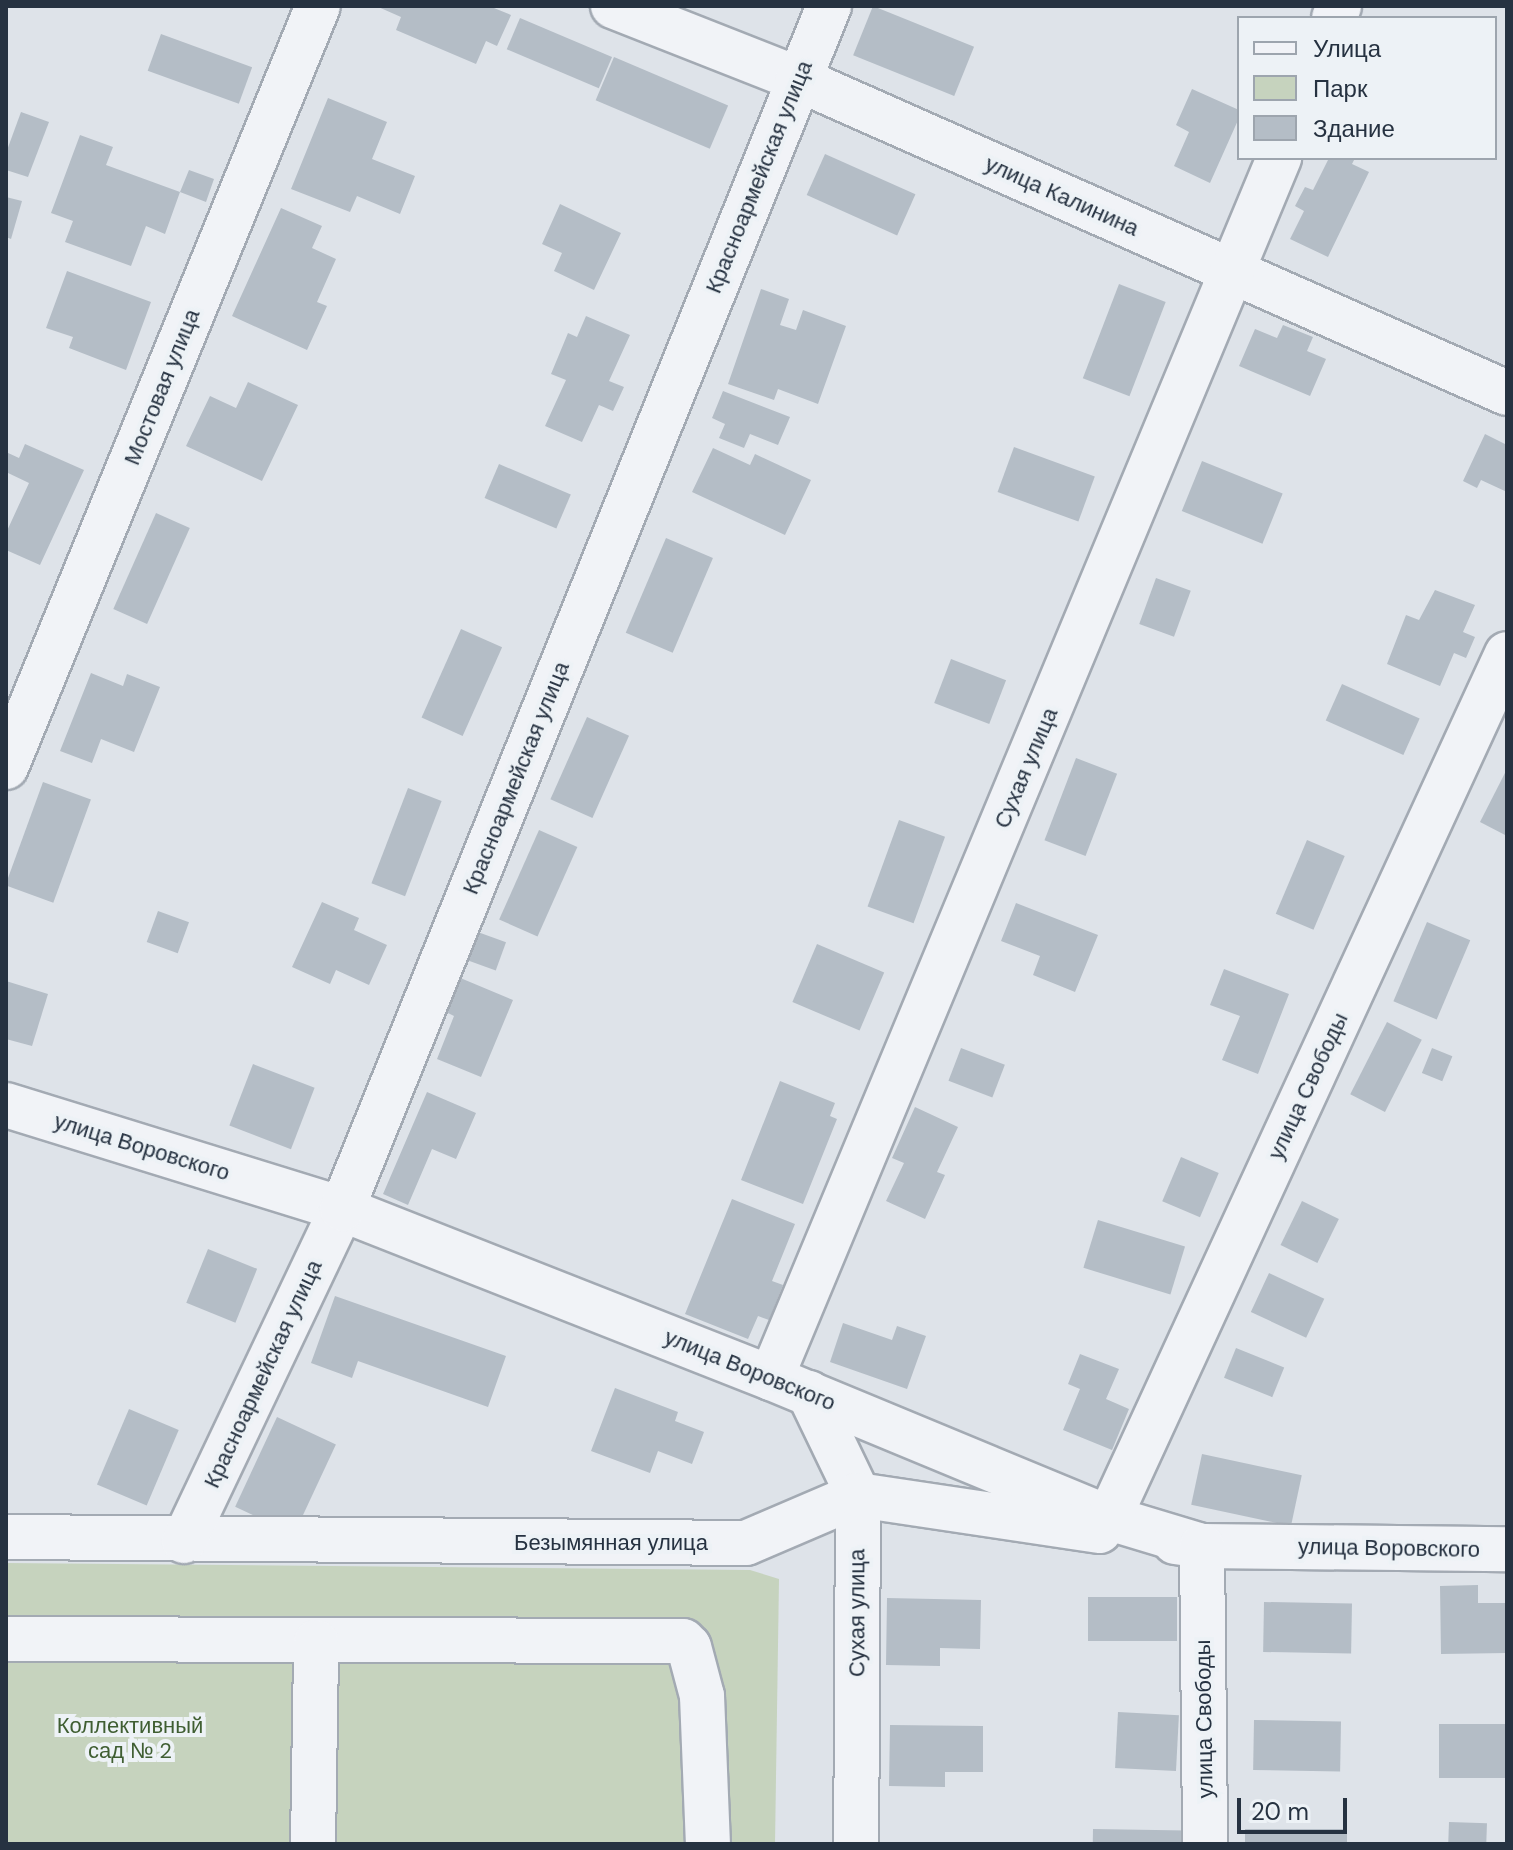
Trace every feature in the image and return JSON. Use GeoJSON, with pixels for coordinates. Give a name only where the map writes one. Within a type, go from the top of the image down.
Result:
{"type":"FeatureCollection","features":[{"type":"Feature","properties":{"kind":"street","name":"Мостовая улица"},"geometry":{"type":"LineString","coordinates":[[6,767],[318,6]]}},
{"type":"Feature","properties":{"kind":"street","name":"улица Калинина"},"geometry":{"type":"LineString","coordinates":[[613,6],[798,79],[1507,393]]}},
{"type":"Feature","properties":{"kind":"street","name":"Красноармейская улица"},"geometry":{"type":"LineString","coordinates":[[184,1541],[342,1209],[829,6]]}},
{"type":"Feature","properties":{"kind":"street","name":"Сухая улица"},"geometry":{"type":"LineString","coordinates":[[856,1844],[858,1495],[790,1386],[1278,160]]}},
{"type":"Feature","properties":{"kind":"street","name":"улица Свободы"},"geometry":{"type":"LineString","coordinates":[[1109,1518],[1507,654]]}},
{"type":"Feature","properties":{"kind":"street","name":"улица Воровского"},"geometry":{"type":"LineString","coordinates":[[6,1105],[342,1209],[790,1386],[1109,1518],[1202,1546],[1507,1549]]}},
{"type":"Feature","properties":{"kind":"street","name":"Безымянная улица"},"geometry":{"type":"LineString","coordinates":[[6,1537],[184,1541],[746,1543],[858,1495]]}},
{"type":"Feature","properties":{"kind":"street"},"geometry":{"type":"LineString","coordinates":[[858,1495],[1202,1546]]}},
{"type":"Feature","properties":{"kind":"street","name":"улица Свободы"},"geometry":{"type":"LineString","coordinates":[[1202,1546],[1205,1844]]}},
{"type":"Feature","properties":{"kind":"street"},"geometry":{"type":"LineString","coordinates":[[6,1639],[683,1641],[689,1647],[702,1696],[708,1844]]}},
{"type":"Feature","properties":{"kind":"street"},"geometry":{"type":"LineString","coordinates":[[313,1844],[316,1642]]}},
{"type":"Feature","properties":{"kind":"green space","name":"Коллективный сад № 2"},"geometry":{"type":"Polygon","coordinates":[[[6,1563],[750,1570],[779,1579],[775,1844],[6,1844],[6,1563]]]}},
{"type":"Feature","properties":{"kind":"building"},"geometry":{"type":"Polygon","coordinates":[[[376,6],[489,6],[511,15],[497,46],[486,41],[476,64],[396,30],[401,17],[376,6]]]}},
{"type":"Feature","properties":{"kind":"building"},"geometry":{"type":"Polygon","coordinates":[[[873,6],[974,47],[954,96],[853,55],[873,6]]]}},
{"type":"Feature","properties":{"kind":"building"},"geometry":{"type":"Polygon","coordinates":[[[520,18],[612,57],[599,88],[507,49],[520,18]]]}},
{"type":"Feature","properties":{"kind":"building"},"geometry":{"type":"Polygon","coordinates":[[[161,34],[252,67],[239,104],[148,71],[161,34]]]}},
{"type":"Feature","properties":{"kind":"building"},"geometry":{"type":"Polygon","coordinates":[[[614,57],[728,105],[710,149],[596,100],[614,57]]]}},
{"type":"Feature","properties":{"kind":"building"},"geometry":{"type":"Polygon","coordinates":[[[1192,89],[1237,109],[1237,122],[1210,183],[1174,166],[1189,132],[1176,125],[1192,89]]]}},
{"type":"Feature","properties":{"kind":"building"},"geometry":{"type":"Polygon","coordinates":[[[328,98],[387,122],[372,159],[415,176],[400,214],[357,196],[350,212],[291,189],[328,98]]]}},
{"type":"Feature","properties":{"kind":"building"},"geometry":{"type":"Polygon","coordinates":[[[21,112],[49,122],[28,177],[6,170],[6,153],[21,112]]]}},
{"type":"Feature","properties":{"kind":"building"},"geometry":{"type":"Polygon","coordinates":[[[80,135],[113,147],[106,165],[180,192],[165,234],[146,226],[131,266],[65,242],[73,221],[51,213],[80,135]]]}},
{"type":"Feature","properties":{"kind":"building"},"geometry":{"type":"Polygon","coordinates":[[[825,154],[915,194],[897,235],[807,195],[825,154]]]}},
{"type":"Feature","properties":{"kind":"building"},"geometry":{"type":"Polygon","coordinates":[[[1328,160],[1354,160],[1352,164],[1369,172],[1328,257],[1290,239],[1304,211],[1295,206],[1305,187],[1313,190],[1328,160]]]}},
{"type":"Feature","properties":{"kind":"building"},"geometry":{"type":"Polygon","coordinates":[[[189,170],[214,179],[206,202],[180,192],[189,170]]]}},
{"type":"Feature","properties":{"kind":"building"},"geometry":{"type":"Polygon","coordinates":[[[6,197],[22,201],[11,239],[6,237],[6,197]]]}},
{"type":"Feature","properties":{"kind":"building"},"geometry":{"type":"Polygon","coordinates":[[[560,204],[621,233],[594,290],[554,271],[562,253],[542,244],[560,204]]]}},
{"type":"Feature","properties":{"kind":"building"},"geometry":{"type":"Polygon","coordinates":[[[281,208],[322,226],[312,248],[336,259],[317,302],[327,306],[307,350],[232,316],[281,208]]]}},
{"type":"Feature","properties":{"kind":"building"},"geometry":{"type":"Polygon","coordinates":[[[67,271],[151,302],[126,370],[69,348],[73,337],[46,328],[67,271]]]}},
{"type":"Feature","properties":{"kind":"building"},"geometry":{"type":"Polygon","coordinates":[[[1119,284],[1166,302],[1129,396],[1083,378],[1119,284]]]}},
{"type":"Feature","properties":{"kind":"building"},"geometry":{"type":"Polygon","coordinates":[[[761,289],[789,299],[780,325],[796,330],[803,310],[846,326],[818,404],[778,389],[774,400],[728,384],[761,289]]]}},
{"type":"Feature","properties":{"kind":"building"},"geometry":{"type":"Polygon","coordinates":[[[586,316],[630,335],[609,381],[624,387],[613,411],[599,405],[582,442],[545,426],[566,380],[551,374],[568,333],[577,337],[586,316]]]}},
{"type":"Feature","properties":{"kind":"building"},"geometry":{"type":"Polygon","coordinates":[[[1283,325],[1313,337],[1307,351],[1326,359],[1310,396],[1239,366],[1255,329],[1277,338],[1283,325]]]}},
{"type":"Feature","properties":{"kind":"building"},"geometry":{"type":"Polygon","coordinates":[[[248,382],[298,405],[262,481],[186,446],[210,396],[236,408],[248,382]]]}},
{"type":"Feature","properties":{"kind":"building"},"geometry":{"type":"Polygon","coordinates":[[[723,391],[790,417],[778,445],[750,434],[744,448],[719,438],[725,424],[712,418],[723,391]]]}},
{"type":"Feature","properties":{"kind":"building"},"geometry":{"type":"Polygon","coordinates":[[[1485,434],[1507,445],[1507,492],[1481,480],[1477,488],[1463,481],[1485,434]]]}},
{"type":"Feature","properties":{"kind":"building"},"geometry":{"type":"Polygon","coordinates":[[[25,444],[84,470],[40,565],[6,550],[6,533],[29,483],[6,472],[6,452],[19,458],[25,444]]]}},
{"type":"Feature","properties":{"kind":"building"},"geometry":{"type":"Polygon","coordinates":[[[1014,447],[1095,476],[1078,522],[998,492],[1014,447]]]}},
{"type":"Feature","properties":{"kind":"building"},"geometry":{"type":"Polygon","coordinates":[[[713,448],[750,465],[755,454],[811,480],[785,535],[692,492],[713,448]]]}},
{"type":"Feature","properties":{"kind":"building"},"geometry":{"type":"Polygon","coordinates":[[[1202,461],[1283,494],[1262,544],[1182,511],[1202,461]]]}},
{"type":"Feature","properties":{"kind":"building"},"geometry":{"type":"Polygon","coordinates":[[[499,464],[571,494],[556,529],[485,498],[499,464]]]}},
{"type":"Feature","properties":{"kind":"building"},"geometry":{"type":"Polygon","coordinates":[[[156,513],[190,528],[147,624],[113,609],[156,513]]]}},
{"type":"Feature","properties":{"kind":"building"},"geometry":{"type":"Polygon","coordinates":[[[666,538],[713,558],[673,653],[626,633],[666,538]]]}},
{"type":"Feature","properties":{"kind":"building"},"geometry":{"type":"Polygon","coordinates":[[[1156,578],[1191,591],[1174,637],[1139,624],[1156,578]]]}},
{"type":"Feature","properties":{"kind":"building"},"geometry":{"type":"Polygon","coordinates":[[[1435,590],[1475,605],[1463,632],[1475,637],[1466,658],[1454,653],[1440,686],[1387,664],[1406,615],[1419,620],[1435,590]]]}},
{"type":"Feature","properties":{"kind":"building"},"geometry":{"type":"Polygon","coordinates":[[[461,629],[502,647],[463,736],[422,718],[461,629]]]}},
{"type":"Feature","properties":{"kind":"building"},"geometry":{"type":"Polygon","coordinates":[[[951,659],[1006,680],[989,724],[934,703],[951,659]]]}},
{"type":"Feature","properties":{"kind":"building"},"geometry":{"type":"Polygon","coordinates":[[[91,673],[123,686],[127,674],[160,687],[134,752],[101,739],[92,763],[60,751],[91,673]]]}},
{"type":"Feature","properties":{"kind":"building"},"geometry":{"type":"Polygon","coordinates":[[[1342,684],[1420,719],[1403,755],[1326,721],[1342,684]]]}},
{"type":"Feature","properties":{"kind":"building"},"geometry":{"type":"Polygon","coordinates":[[[587,717],[629,736],[592,818],[550,799],[587,717]]]}},
{"type":"Feature","properties":{"kind":"building"},"geometry":{"type":"Polygon","coordinates":[[[1076,758],[1117,774],[1086,856],[1044,840],[1076,758]]]}},
{"type":"Feature","properties":{"kind":"building"},"geometry":{"type":"Polygon","coordinates":[[[1507,769],[1507,836],[1480,822],[1507,769]]]}},
{"type":"Feature","properties":{"kind":"building"},"geometry":{"type":"Polygon","coordinates":[[[43,782],[91,799],[53,903],[6,886],[43,782]]]}},
{"type":"Feature","properties":{"kind":"building"},"geometry":{"type":"Polygon","coordinates":[[[408,788],[442,801],[405,896],[371,883],[408,788]]]}},
{"type":"Feature","properties":{"kind":"building"},"geometry":{"type":"Polygon","coordinates":[[[899,820],[945,837],[914,923],[868,906],[899,820]]]}},
{"type":"Feature","properties":{"kind":"building"},"geometry":{"type":"Polygon","coordinates":[[[539,830],[577,847],[538,937],[499,920],[539,830]]]}},
{"type":"Feature","properties":{"kind":"building"},"geometry":{"type":"Polygon","coordinates":[[[1307,840],[1345,856],[1313,930],[1276,914],[1307,840]]]}},
{"type":"Feature","properties":{"kind":"building"},"geometry":{"type":"Polygon","coordinates":[[[322,902],[359,918],[354,930],[387,945],[369,985],[336,970],[330,984],[292,967],[322,902]]]}},
{"type":"Feature","properties":{"kind":"building"},"geometry":{"type":"Polygon","coordinates":[[[1016,903],[1098,935],[1075,992],[1033,975],[1040,956],[1001,941],[1016,903]]]}},
{"type":"Feature","properties":{"kind":"building"},"geometry":{"type":"Polygon","coordinates":[[[158,911],[189,922],[178,953],[147,942],[158,911]]]}},
{"type":"Feature","properties":{"kind":"building"},"geometry":{"type":"Polygon","coordinates":[[[1427,922],[1470,940],[1437,1020],[1393,1001],[1427,922]]]}},
{"type":"Feature","properties":{"kind":"building"},"geometry":{"type":"Polygon","coordinates":[[[475,931],[506,942],[496,970],[465,959],[475,931]]]}},
{"type":"Feature","properties":{"kind":"building"},"geometry":{"type":"Polygon","coordinates":[[[817,944],[884,973],[860,1031],[792,1002],[817,944]]]}},
{"type":"Feature","properties":{"kind":"building"},"geometry":{"type":"Polygon","coordinates":[[[1224,969],[1289,994],[1258,1074],[1222,1060],[1240,1016],[1210,1005],[1224,969]]]}},
{"type":"Feature","properties":{"kind":"building"},"geometry":{"type":"Polygon","coordinates":[[[458,977],[513,1000],[481,1077],[437,1059],[454,1016],[444,1011],[458,977]]]}},
{"type":"Feature","properties":{"kind":"building"},"geometry":{"type":"Polygon","coordinates":[[[6,981],[48,994],[32,1046],[6,1039],[6,981]]]}},
{"type":"Feature","properties":{"kind":"building"},"geometry":{"type":"Polygon","coordinates":[[[1387,1022],[1422,1040],[1385,1112],[1350,1094],[1387,1022]]]}},
{"type":"Feature","properties":{"kind":"building"},"geometry":{"type":"Polygon","coordinates":[[[961,1048],[1005,1065],[992,1098],[948,1081],[961,1048]]]}},
{"type":"Feature","properties":{"kind":"building"},"geometry":{"type":"Polygon","coordinates":[[[1432,1048],[1452,1056],[1442,1081],[1422,1073],[1432,1048]]]}},
{"type":"Feature","properties":{"kind":"building"},"geometry":{"type":"Polygon","coordinates":[[[253,1064],[315,1088],[291,1149],[229,1126],[253,1064]]]}},
{"type":"Feature","properties":{"kind":"building"},"geometry":{"type":"Polygon","coordinates":[[[780,1081],[835,1103],[830,1116],[837,1119],[803,1204],[741,1180],[780,1081]]]}},
{"type":"Feature","properties":{"kind":"building"},"geometry":{"type":"Polygon","coordinates":[[[427,1092],[476,1113],[456,1159],[432,1149],[408,1205],[383,1194],[427,1092]]]}},
{"type":"Feature","properties":{"kind":"building"},"geometry":{"type":"Polygon","coordinates":[[[915,1107],[958,1127],[937,1172],[945,1175],[925,1219],[886,1201],[904,1163],[892,1158],[915,1107]]]}},
{"type":"Feature","properties":{"kind":"building"},"geometry":{"type":"Polygon","coordinates":[[[1181,1157],[1219,1173],[1200,1217],[1162,1201],[1181,1157]]]}},
{"type":"Feature","properties":{"kind":"building"},"geometry":{"type":"Polygon","coordinates":[[[732,1199],[795,1224],[772,1281],[783,1285],[769,1320],[758,1316],[748,1339],[685,1314],[732,1199]]]}},
{"type":"Feature","properties":{"kind":"building"},"geometry":{"type":"Polygon","coordinates":[[[1302,1201],[1339,1219],[1317,1263],[1281,1245],[1302,1201]]]}},
{"type":"Feature","properties":{"kind":"building"},"geometry":{"type":"Polygon","coordinates":[[[1098,1220],[1185,1247],[1170,1294],[1083,1268],[1098,1220]]]}},
{"type":"Feature","properties":{"kind":"building"},"geometry":{"type":"Polygon","coordinates":[[[208,1249],[257,1269],[235,1323],[186,1303],[208,1249]]]}},
{"type":"Feature","properties":{"kind":"building"},"geometry":{"type":"Polygon","coordinates":[[[1269,1273],[1324,1299],[1306,1338],[1251,1312],[1269,1273]]]}},
{"type":"Feature","properties":{"kind":"building"},"geometry":{"type":"Polygon","coordinates":[[[335,1296],[506,1356],[488,1407],[358,1361],[352,1378],[311,1363],[335,1296]]]}},
{"type":"Feature","properties":{"kind":"building"},"geometry":{"type":"Polygon","coordinates":[[[843,1323],[892,1340],[897,1326],[926,1336],[907,1389],[830,1362],[843,1323]]]}},
{"type":"Feature","properties":{"kind":"building"},"geometry":{"type":"Polygon","coordinates":[[[1236,1348],[1284,1367],[1272,1397],[1224,1378],[1236,1348]]]}},
{"type":"Feature","properties":{"kind":"building"},"geometry":{"type":"Polygon","coordinates":[[[1080,1354],[1119,1369],[1106,1399],[1129,1409],[1112,1450],[1063,1430],[1080,1389],[1068,1384],[1080,1354]]]}},
{"type":"Feature","properties":{"kind":"building"},"geometry":{"type":"Polygon","coordinates":[[[615,1388],[678,1412],[675,1421],[704,1432],[692,1464],[658,1451],[650,1473],[591,1451],[615,1388]]]}},
{"type":"Feature","properties":{"kind":"building"},"geometry":{"type":"Polygon","coordinates":[[[129,1409],[179,1430],[147,1506],[97,1484],[129,1409]]]}},
{"type":"Feature","properties":{"kind":"building"},"geometry":{"type":"Polygon","coordinates":[[[277,1417],[336,1444],[294,1534],[235,1507],[277,1417]]]}},
{"type":"Feature","properties":{"kind":"building"},"geometry":{"type":"Polygon","coordinates":[[[1202,1454],[1302,1475],[1291,1526],[1191,1505],[1202,1454]]]}},
{"type":"Feature","properties":{"kind":"building"},"geometry":{"type":"Polygon","coordinates":[[[1478,1585],[1478,1603],[1507,1603],[1507,1653],[1441,1654],[1440,1586],[1478,1585]]]}},
{"type":"Feature","properties":{"kind":"building"},"geometry":{"type":"Polygon","coordinates":[[[1088,1597],[1177,1597],[1177,1641],[1088,1641],[1088,1597]]]}},
{"type":"Feature","properties":{"kind":"building"},"geometry":{"type":"Polygon","coordinates":[[[887,1598],[981,1600],[980,1649],[940,1648],[940,1666],[886,1665],[887,1598]]]}},
{"type":"Feature","properties":{"kind":"building"},"geometry":{"type":"Polygon","coordinates":[[[1264,1602],[1352,1604],[1351,1654],[1263,1652],[1264,1602]]]}},
{"type":"Feature","properties":{"kind":"building"},"geometry":{"type":"Polygon","coordinates":[[[1118,1712],[1179,1715],[1176,1771],[1115,1768],[1118,1712]]]}},
{"type":"Feature","properties":{"kind":"building"},"geometry":{"type":"Polygon","coordinates":[[[1254,1720],[1341,1722],[1340,1772],[1253,1770],[1254,1720]]]}},
{"type":"Feature","properties":{"kind":"building"},"geometry":{"type":"Polygon","coordinates":[[[1439,1724],[1507,1724],[1507,1778],[1439,1778],[1439,1724]]]}},
{"type":"Feature","properties":{"kind":"building"},"geometry":{"type":"Polygon","coordinates":[[[890,1725],[983,1726],[983,1772],[945,1772],[945,1787],[889,1786],[890,1725]]]}},
{"type":"Feature","properties":{"kind":"building"},"geometry":{"type":"Polygon","coordinates":[[[1449,1822],[1487,1823],[1486,1844],[1448,1844],[1449,1822]]]}},
{"type":"Feature","properties":{"kind":"building"},"geometry":{"type":"Polygon","coordinates":[[[1093,1829],[1186,1831],[1186,1844],[1093,1844],[1093,1829]]]}},
{"type":"Feature","properties":{"kind":"building"},"geometry":{"type":"Polygon","coordinates":[[[1245,1829],[1347,1829],[1347,1844],[1245,1844],[1245,1829]]]}}]}
